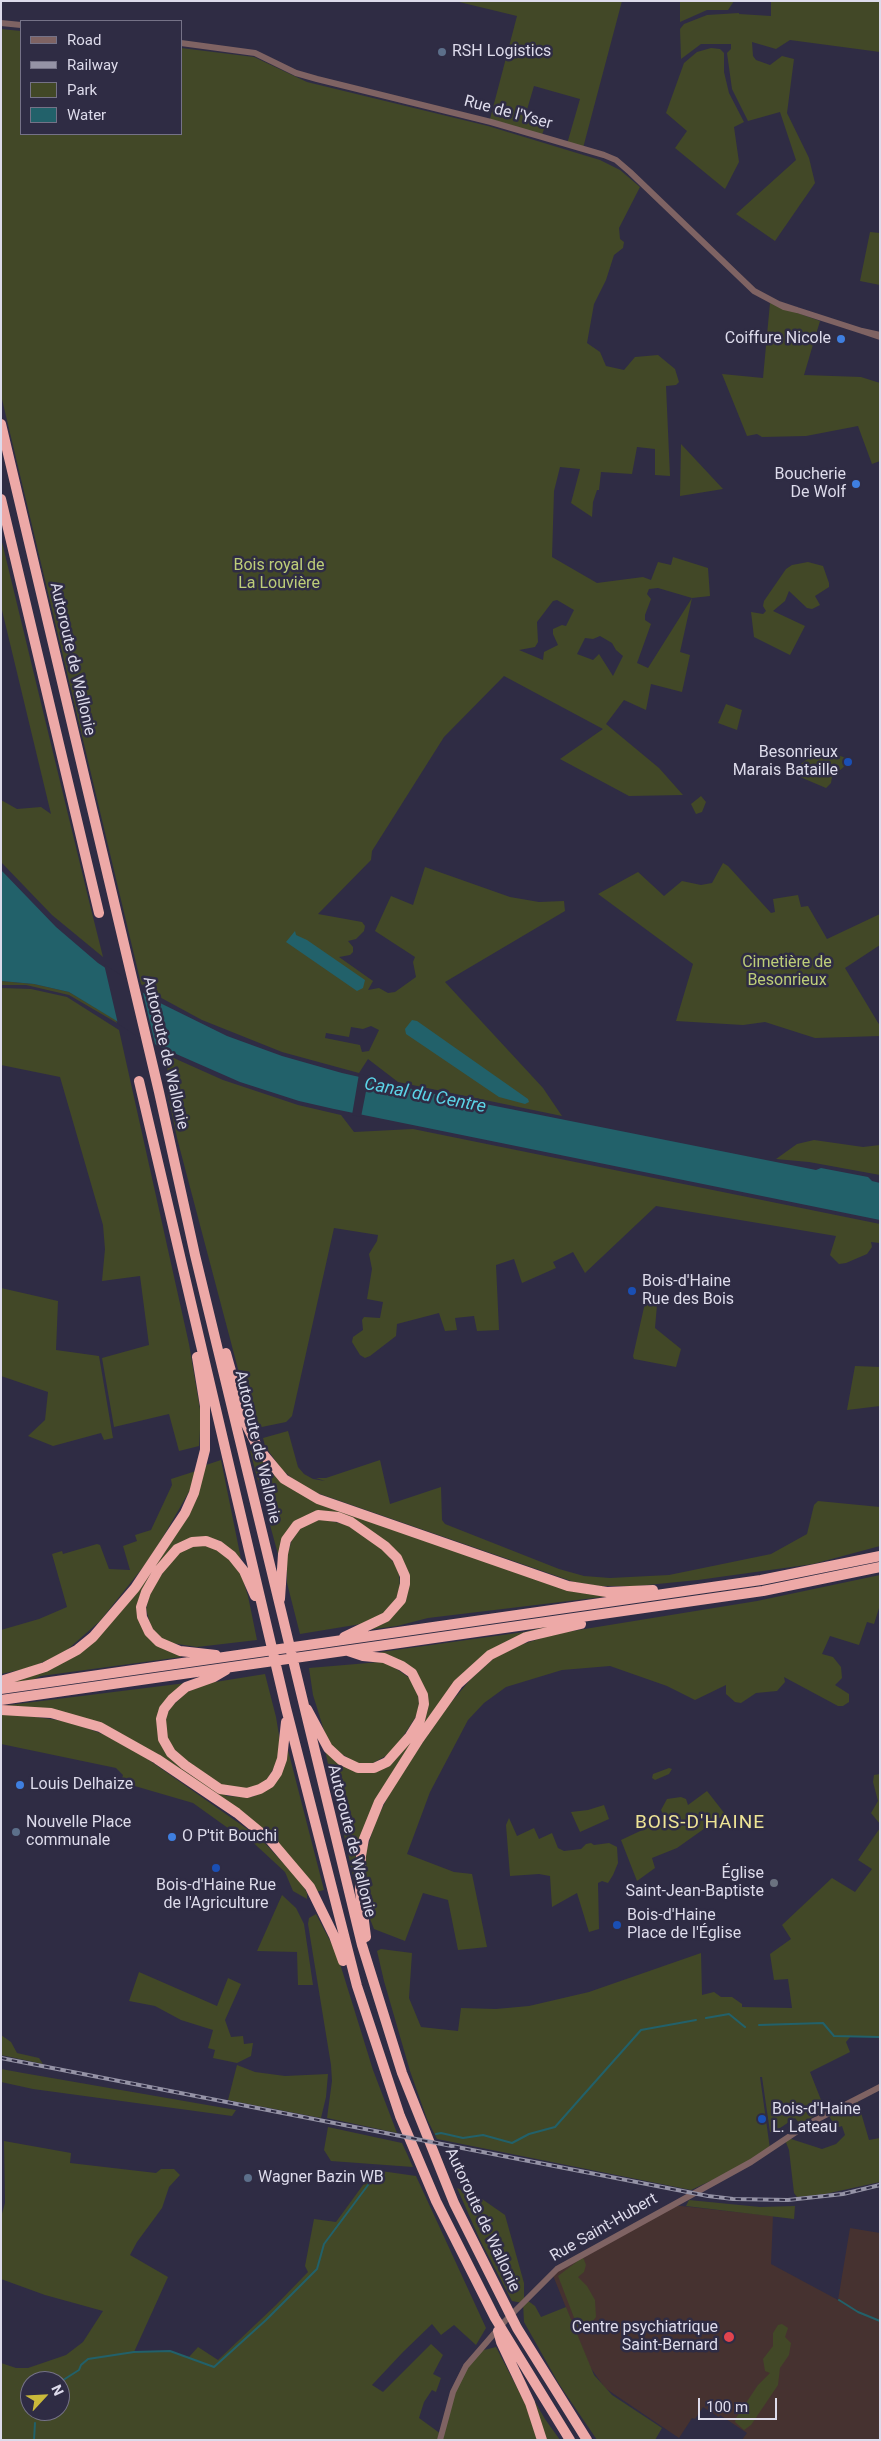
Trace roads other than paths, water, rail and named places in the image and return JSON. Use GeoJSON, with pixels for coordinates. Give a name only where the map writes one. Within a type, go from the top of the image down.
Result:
{"type":"FeatureCollection","features":[{"type":"Feature","properties":{"kind":"highway","name":"Autoroute de Wallonie"},"geometry":{"type":"LineString","coordinates":[[1,424],[120,924],[195,1255],[216,1340],[241,1425],[242,1453],[299,1693],[384,2020],[419,2120],[454,2203],[506,2307],[587,2440]]}},
{"type":"Feature","properties":{"kind":"highway","name":"Autoroute de Wallonie"},"geometry":{"type":"LineString","coordinates":[[1,499],[99,913]]}},
{"type":"Feature","properties":{"kind":"highway"},"geometry":{"type":"LineString","coordinates":[[57,734],[80,758]]}},
{"type":"Feature","properties":{"kind":"highway","name":"Autoroute de Wallonie"},"geometry":{"type":"LineString","coordinates":[[139,1081],[220,1430],[334,1905],[346,1969],[357,1986],[400,2116],[436,2201],[495,2318],[504,2340],[570,2440]]}},
{"type":"Feature","properties":{"kind":"highway"},"geometry":{"type":"LineString","coordinates":[[1,1681],[28,1674],[63,1659],[82,1646],[110,1620],[136,1588],[185,1513],[194,1493],[206,1434],[205,1406],[188,1290],[195,1255]]}},
{"type":"Feature","properties":{"kind":"highway"},"geometry":{"type":"LineString","coordinates":[[241,1425],[284,1479],[318,1500],[568,1586],[607,1592],[667,1589],[678,1592]]}},
{"type":"Feature","properties":{"kind":"highway"},"geometry":{"type":"LineString","coordinates":[[280,1613],[283,1554],[291,1532],[304,1520],[318,1515],[338,1517],[351,1522],[386,1546],[397,1558],[405,1576],[404,1591],[397,1606],[386,1617],[336,1642]]}},
{"type":"Feature","properties":{"kind":"highway"},"geometry":{"type":"LineString","coordinates":[[222,1657],[174,1649],[159,1642],[147,1628],[141,1612],[143,1601],[152,1579],[170,1555],[177,1549],[192,1542],[206,1541],[219,1546],[232,1556],[244,1571],[264,1615]]}},
{"type":"Feature","properties":{"kind":"highway"},"geometry":{"type":"LineString","coordinates":[[1,1689],[761,1580],[880,1556]]}},
{"type":"Feature","properties":{"kind":"highway"},"geometry":{"type":"LineString","coordinates":[[1,1700],[763,1591],[880,1567]]}},
{"type":"Feature","properties":{"kind":"highway"},"geometry":{"type":"LineString","coordinates":[[357,1914],[360,1856],[369,1823],[390,1782],[458,1684],[490,1655],[509,1644],[545,1631],[596,1621],[611,1613]]}},
{"type":"Feature","properties":{"kind":"highway"},"geometry":{"type":"LineString","coordinates":[[299,1693],[328,1748],[341,1760],[352,1767],[363,1769],[374,1768],[392,1757],[420,1720],[424,1704],[418,1682],[412,1673],[394,1662],[384,1658],[363,1656],[347,1651]]}},
{"type":"Feature","properties":{"kind":"highway"},"geometry":{"type":"LineString","coordinates":[[232,1667],[214,1677],[186,1687],[172,1698],[164,1709],[161,1719],[163,1740],[171,1753],[203,1780],[220,1789],[235,1793],[247,1793],[270,1782],[277,1773],[282,1759],[286,1708]]}},
{"type":"Feature","properties":{"kind":"highway"},"geometry":{"type":"LineString","coordinates":[[1,1710],[29,1710],[70,1717],[100,1727],[134,1744],[237,1813],[263,1834],[299,1872],[317,1897],[339,1937]]}},
{"type":"Feature","properties":{"kind":"highway"},"geometry":{"type":"LineString","coordinates":[[504,2340],[530,2403],[542,2440]]}},
{"type":"Feature","properties":{"kind":"street"},"geometry":{"type":"LineString","coordinates":[[1,23],[20,25]]}},
{"type":"Feature","properties":{"kind":"street","name":"Rue de l'Yser"},"geometry":{"type":"LineString","coordinates":[[182,43],[255,53],[296,73],[491,122],[604,155],[630,172],[748,286],[761,296],[779,304],[880,336]]}},
{"type":"Feature","properties":{"kind":"street","name":"Rue Saint-Hubert"},"geometry":{"type":"LineString","coordinates":[[440,2440],[453,2392],[466,2366],[505,2321],[557,2269],[770,2149],[808,2124],[880,2088]]}},
{"type":"Feature","properties":{"kind":"water","name":"Canal du Centre"},"geometry":{"type":"Polygon","coordinates":[[[1,870],[56,927],[98,963],[154,1000],[227,1036],[282,1056],[342,1073],[430,1093],[816,1170],[821,1168],[868,1177],[872,1181],[880,1183],[880,1220],[334,1109],[299,1101],[240,1082],[158,1046],[69,992],[34,984],[1,981],[1,870]]]}},
{"type":"Feature","properties":{"kind":"water"},"geometry":{"type":"Polygon","coordinates":[[[295,931],[296,935],[307,940],[365,980],[363,988],[357,991],[286,942],[295,931]]]}},
{"type":"Feature","properties":{"kind":"water"},"geometry":{"type":"Polygon","coordinates":[[[412,1020],[417,1021],[528,1099],[529,1102],[525,1104],[499,1097],[406,1034],[405,1029],[412,1020]]]}},
{"type":"Feature","properties":{"kind":"waterway"},"geometry":{"type":"LineString","coordinates":[[706,2018],[729,2014],[745,2027]]}},
{"type":"Feature","properties":{"kind":"waterway"},"geometry":{"type":"LineString","coordinates":[[436,2134],[441,2133],[463,2138],[483,2135],[512,2143],[529,2134],[555,2127],[641,2030],[696,2020]]}},
{"type":"Feature","properties":{"kind":"waterway"},"geometry":{"type":"LineString","coordinates":[[759,2025],[823,2023],[834,2036],[880,2037]]}},
{"type":"Feature","properties":{"kind":"waterway"},"geometry":{"type":"LineString","coordinates":[[70,2376],[79,2370],[81,2365],[88,2359],[134,2352],[170,2351],[214,2367],[266,2320],[317,2269],[324,2244],[374,2177]]}},
{"type":"Feature","properties":{"kind":"waterway"},"geometry":{"type":"LineString","coordinates":[[839,2300],[858,2312],[880,2321]]}},
{"type":"Feature","properties":{"kind":"waterway"},"geometry":{"type":"LineString","coordinates":[[34,2440],[35,2423]]}},
{"type":"Feature","properties":{"kind":"railway"},"geometry":{"type":"LineString","coordinates":[[1,2058],[708,2196],[733,2199],[788,2200],[843,2194],[880,2185]]}},
{"type":"Feature","properties":{"kind":"place","name":"RSH Logistics"},"geometry":{"type":"Point","coordinates":[442,52]}},
{"type":"Feature","properties":{"kind":"place","name":"Coiffure Nicole"},"geometry":{"type":"Point","coordinates":[841,339]}},
{"type":"Feature","properties":{"kind":"place","name":"Boucherie De Wolf"},"geometry":{"type":"Point","coordinates":[856,484]}},
{"type":"Feature","properties":{"kind":"place","name":"Besonrieux Marais Bataille"},"geometry":{"type":"Point","coordinates":[848,762]}},
{"type":"Feature","properties":{"kind":"place","name":"Bois-d'Haine Rue des Bois"},"geometry":{"type":"Point","coordinates":[632,1291]}},
{"type":"Feature","properties":{"kind":"place","name":"Louis Delhaize"},"geometry":{"type":"Point","coordinates":[20,1785]}},
{"type":"Feature","properties":{"kind":"place","name":"Nouvelle Place communale"},"geometry":{"type":"Point","coordinates":[16,1832]}},
{"type":"Feature","properties":{"kind":"place","name":"O P'tit Bouchi"},"geometry":{"type":"Point","coordinates":[172,1837]}},
{"type":"Feature","properties":{"kind":"place","name":"Bois-d'Haine Rue de l'Agriculture"},"geometry":{"type":"Point","coordinates":[216,1868]}},
{"type":"Feature","properties":{"kind":"place","name":"Église Saint-Jean-Baptiste"},"geometry":{"type":"Point","coordinates":[774,1883]}},
{"type":"Feature","properties":{"kind":"place","name":"Bois-d'Haine Place de l'Église"},"geometry":{"type":"Point","coordinates":[617,1925]}},
{"type":"Feature","properties":{"kind":"place","name":"Bois-d'Haine L. Lateau"},"geometry":{"type":"Point","coordinates":[762,2119]}},
{"type":"Feature","properties":{"kind":"place","name":"Wagner Bazin WB"},"geometry":{"type":"Point","coordinates":[248,2178]}},
{"type":"Feature","properties":{"kind":"place","name":"Centre psychiatrique Saint-Bernard"},"geometry":{"type":"Point","coordinates":[729,2337]}},
{"type":"Feature","properties":{"kind":"district","name":"BOIS-D'HAINE"},"geometry":{"type":"Point","coordinates":[700,1823]}},
{"type":"Feature","properties":{"kind":"park label","name":"Bois royal de La Louvière"},"geometry":{"type":"Point","coordinates":[279,575]}},
{"type":"Feature","properties":{"kind":"park label","name":"Cimetière de Besonrieux"},"geometry":{"type":"Point","coordinates":[787,972]}}]}
